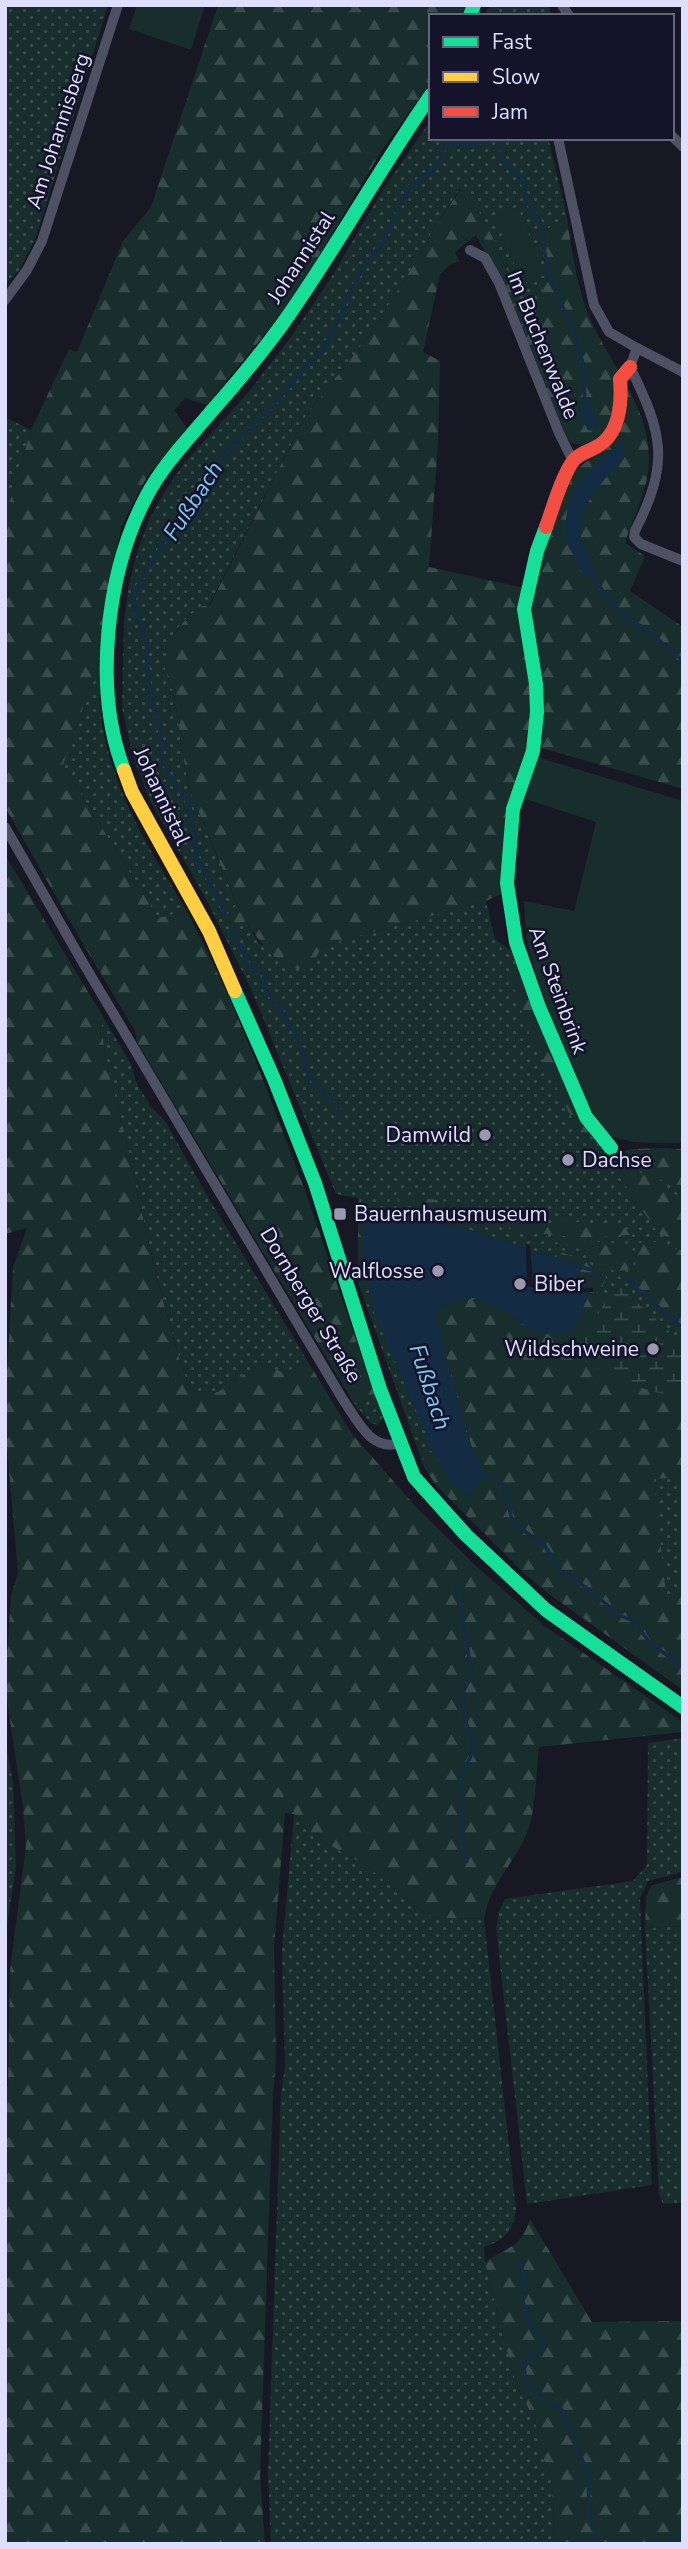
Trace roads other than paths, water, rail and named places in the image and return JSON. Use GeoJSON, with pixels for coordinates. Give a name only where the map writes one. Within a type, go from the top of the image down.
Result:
{"type":"FeatureCollection","features":[{"type":"Feature","properties":{"kind":"main road","name":"Johannistal"},"geometry":{"type":"LineString","coordinates":[[400,1443],[380,1390],[315,1184],[270,1067],[209,931],[140,810],[124,773],[112,732],[107,666],[110,620],[117,578],[128,537],[146,496],[175,455],[280,327],[429,98]]}},
{"type":"Feature","properties":{"kind":"main road"},"geometry":{"type":"LineString","coordinates":[[573,461],[582,453],[599,446],[612,431],[621,408],[620,379],[629,368]]}},
{"type":"Feature","properties":{"kind":"main road","name":"Am Steinbrink"},"geometry":{"type":"LineString","coordinates":[[573,461],[537,551],[526,599],[526,626],[536,684],[537,712],[533,751],[513,809],[507,883],[516,942],[539,1007],[586,1117],[611,1148]]}},
{"type":"Feature","properties":{"kind":"main road"},"geometry":{"type":"LineString","coordinates":[[400,1443],[414,1477],[430,1497],[527,1593],[563,1623],[683,1707]]}},
{"type":"Feature","properties":{"kind":"street","name":"Am Johannisberg"},"geometry":{"type":"LineString","coordinates":[[5,300],[27,271],[46,230],[118,5]]}},
{"type":"Feature","properties":{"kind":"street"},"geometry":{"type":"LineString","coordinates":[[558,140],[594,305],[609,332],[683,372]]}},
{"type":"Feature","properties":{"kind":"street","name":"Im Buchenwalde"},"geometry":{"type":"LineString","coordinates":[[470,250],[485,258],[499,283],[559,433],[573,461]]}},
{"type":"Feature","properties":{"kind":"street"},"geometry":{"type":"LineString","coordinates":[[636,348],[629,368],[645,398],[656,431],[659,463],[653,493],[634,537],[640,544],[683,561]]}},
{"type":"Feature","properties":{"kind":"street","name":"Dornberger Straße"},"geometry":{"type":"LineString","coordinates":[[5,827],[88,972],[342,1398],[375,1441],[388,1446],[400,1443]]}},
{"type":"Feature","properties":{"kind":"water"},"geometry":{"type":"Polygon","coordinates":[[[492,140],[477,146],[463,147],[444,142],[492,140]]]}},
{"type":"Feature","properties":{"kind":"water"},"geometry":{"type":"Polygon","coordinates":[[[587,402],[593,408],[596,421],[593,431],[588,430],[578,415],[587,402]]]}},
{"type":"Feature","properties":{"kind":"water"},"geometry":{"type":"Polygon","coordinates":[[[624,441],[624,458],[594,494],[583,515],[580,526],[582,542],[597,573],[584,577],[570,547],[566,530],[571,499],[587,473],[624,441]]]}},
{"type":"Feature","properties":{"kind":"water"},"geometry":{"type":"Polygon","coordinates":[[[372,1214],[388,1214],[471,1230],[577,1264],[577,1283],[589,1288],[587,1300],[571,1331],[552,1335],[532,1331],[506,1311],[475,1298],[464,1298],[439,1308],[435,1316],[469,1441],[485,1476],[468,1496],[449,1480],[434,1453],[372,1308],[365,1270],[363,1235],[372,1214]]]}},
{"type":"Feature","properties":{"kind":"waterway","name":"Fußbach"},"geometry":{"type":"LineString","coordinates":[[226,915],[196,855],[190,806],[168,773],[162,756],[159,723],[150,696],[146,640],[134,604],[137,587],[220,459],[277,401],[323,348],[366,263],[385,238],[409,187],[436,167],[449,140]]}},
{"type":"Feature","properties":{"kind":"waterway"},"geometry":{"type":"LineString","coordinates":[[500,140],[504,162],[521,178],[529,205],[540,221],[548,273],[573,330],[583,363],[585,405]]}},
{"type":"Feature","properties":{"kind":"waterway"},"geometry":{"type":"LineString","coordinates":[[587,571],[623,615],[647,630],[683,663]]}},
{"type":"Feature","properties":{"kind":"waterway","name":"Fußbach"},"geometry":{"type":"LineString","coordinates":[[232,929],[250,968],[264,974],[263,987],[282,1011],[302,1048],[307,1070],[315,1085],[340,1111]]}},
{"type":"Feature","properties":{"kind":"waterway"},"geometry":{"type":"LineString","coordinates":[[574,1265],[592,1270],[599,1276]]}},
{"type":"Feature","properties":{"kind":"waterway"},"geometry":{"type":"LineString","coordinates":[[626,1279],[683,1328]]}},
{"type":"Feature","properties":{"kind":"waterway","name":"Fußbach"},"geometry":{"type":"LineString","coordinates":[[481,1473],[497,1478],[504,1487],[512,1520],[545,1546],[559,1570],[587,1588],[619,1615],[635,1622],[649,1642],[683,1667]]}},
{"type":"Feature","properties":{"kind":"waterway"},"geometry":{"type":"LineString","coordinates":[[456,1582],[471,1668],[462,1697],[466,1723],[474,1742],[459,1787],[462,1803],[462,1850],[467,1861]]}},
{"type":"Feature","properties":{"kind":"waterway"},"geometry":{"type":"LineString","coordinates":[[518,2258],[523,2274],[524,2308],[544,2346],[528,2359],[524,2368],[526,2382],[536,2395],[562,2410],[588,2474],[589,2514],[597,2535],[597,2544]]}},
{"type":"Feature","properties":{"kind":"waterway"},"geometry":{"type":"LineString","coordinates":[[662,2544],[683,2540]]}},
{"type":"Feature","properties":{"kind":"place","name":"Damwild"},"geometry":{"type":"Point","coordinates":[485,1135]}},
{"type":"Feature","properties":{"kind":"place","name":"Dachse"},"geometry":{"type":"Point","coordinates":[568,1160]}},
{"type":"Feature","properties":{"kind":"place","name":"Bauernhausmuseum"},"geometry":{"type":"Point","coordinates":[340,1214]}},
{"type":"Feature","properties":{"kind":"place","name":"Walflosse"},"geometry":{"type":"Point","coordinates":[438,1271]}},
{"type":"Feature","properties":{"kind":"place","name":"Biber"},"geometry":{"type":"Point","coordinates":[520,1284]}},
{"type":"Feature","properties":{"kind":"place","name":"Wildschweine"},"geometry":{"type":"Point","coordinates":[653,1349]}}]}
